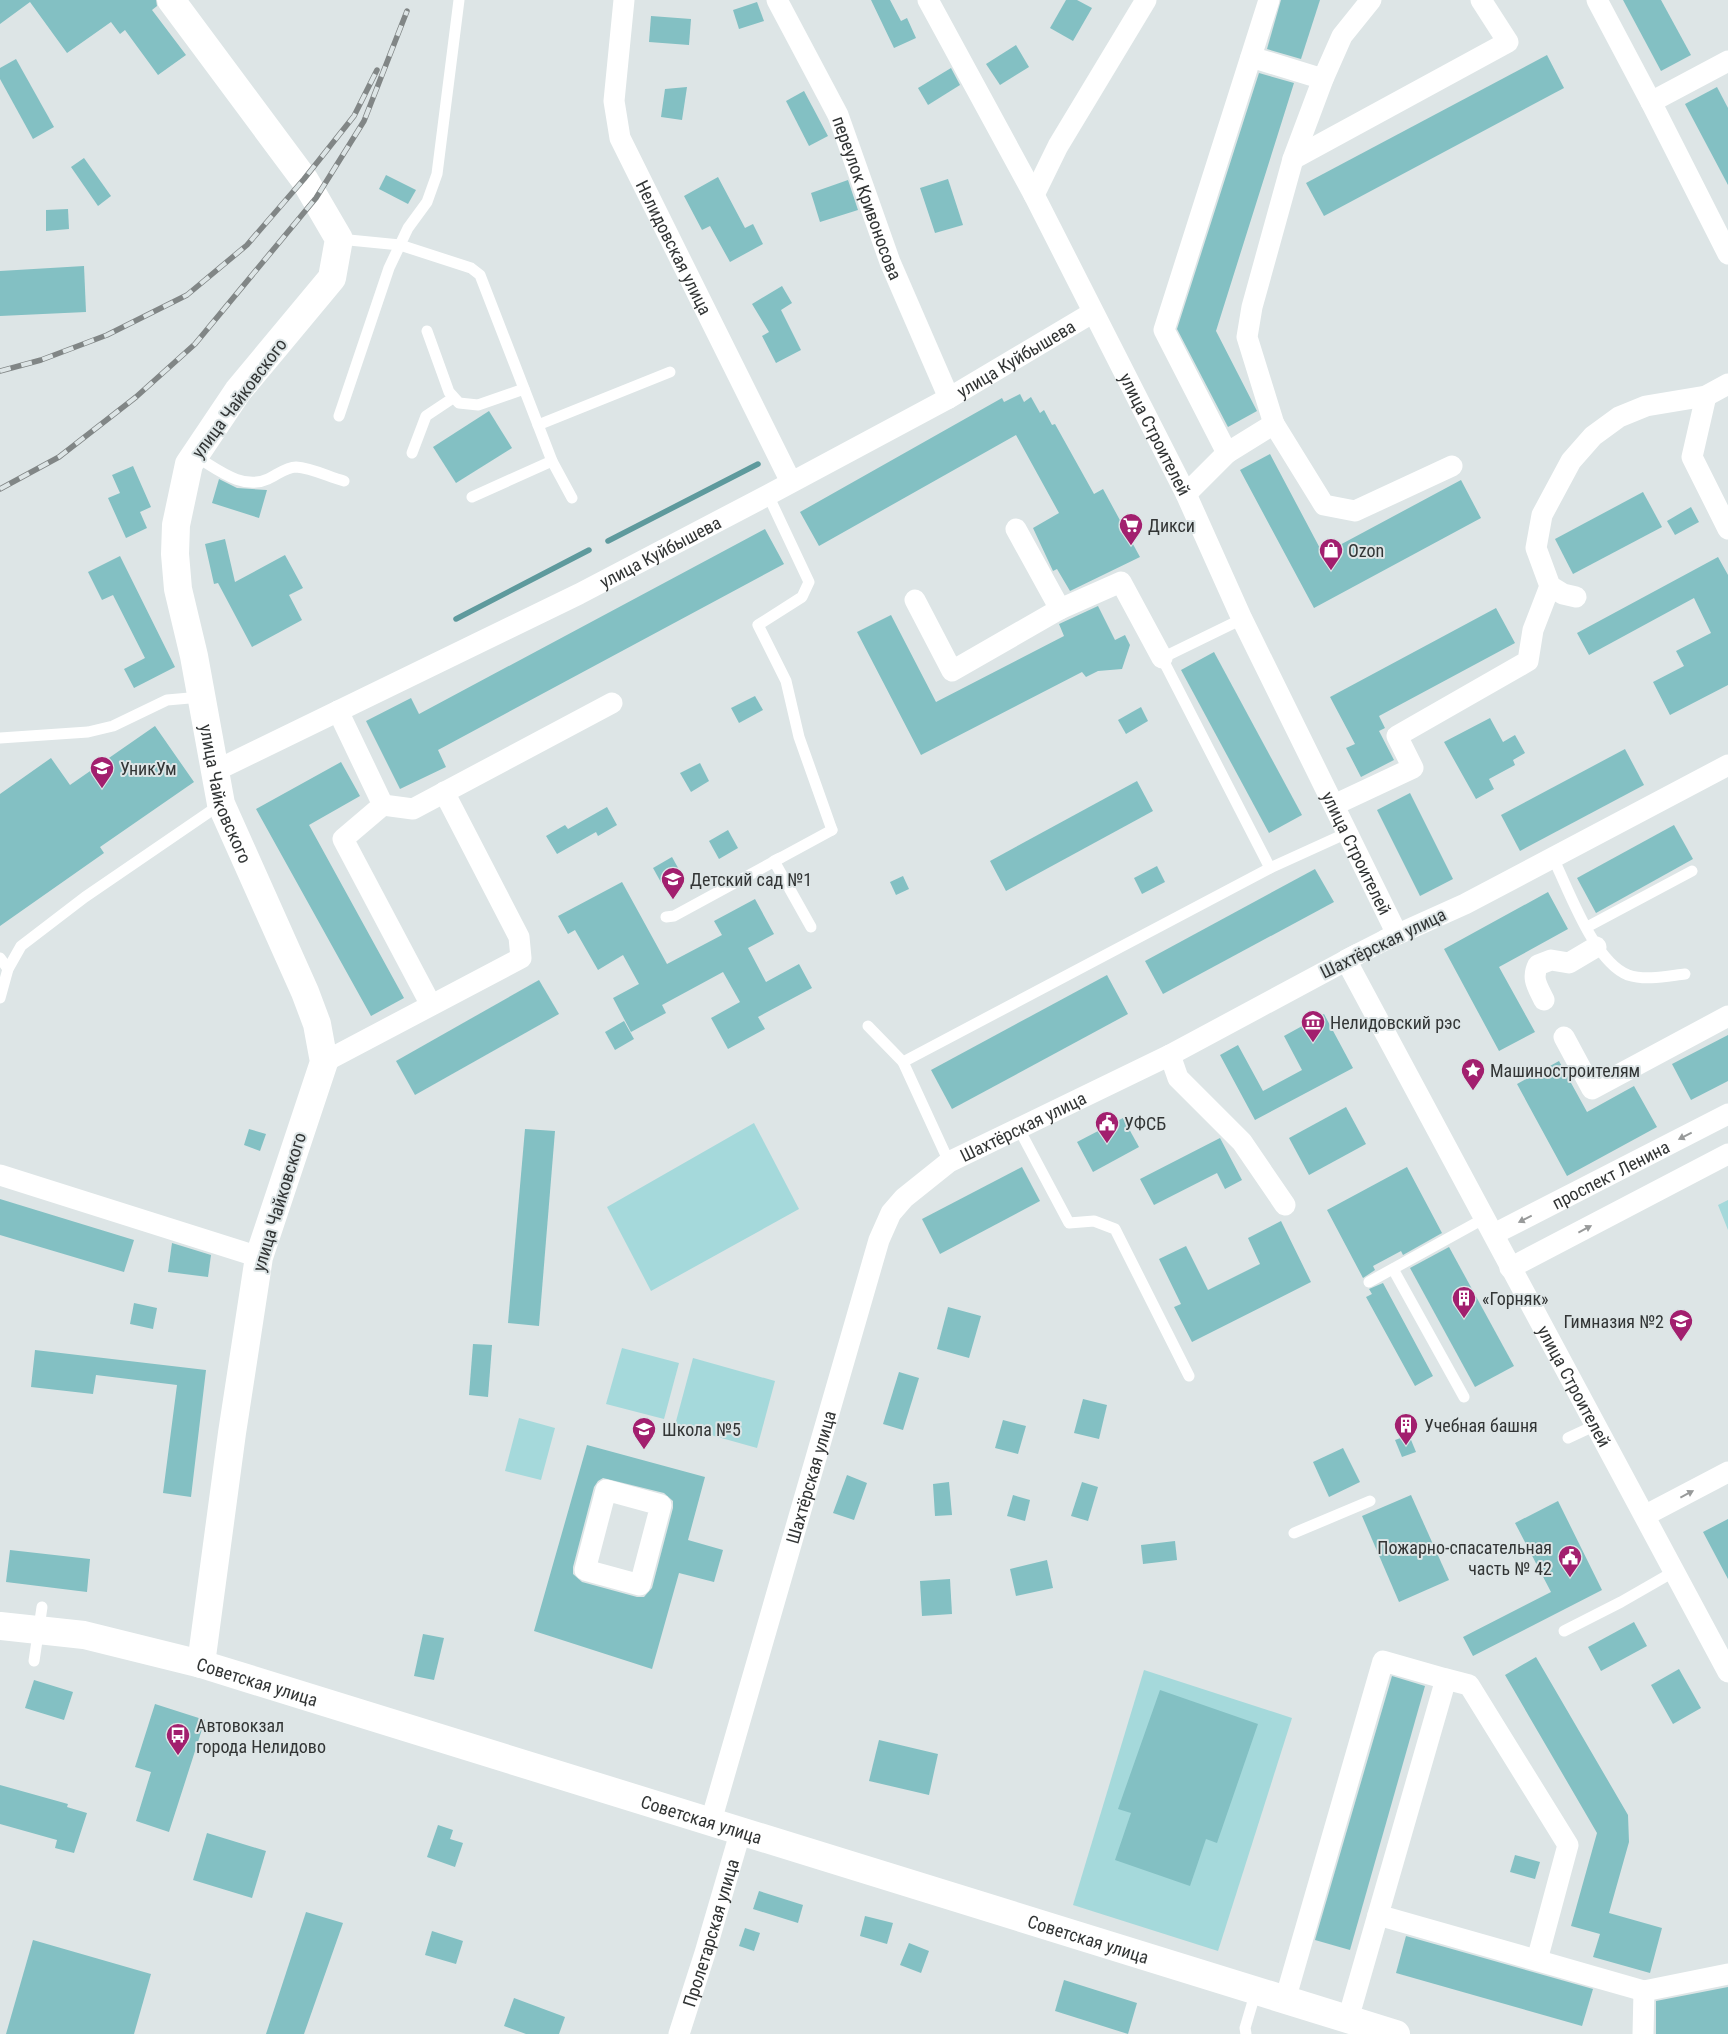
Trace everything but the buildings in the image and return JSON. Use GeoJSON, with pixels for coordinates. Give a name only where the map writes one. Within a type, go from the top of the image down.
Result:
{"type":"FeatureCollection","features":[{"type":"Feature","properties":{"kind":"street"},"geometry":{"type":"LineString","coordinates":[[171,0],[304,180],[326,213],[339,240]]}},
{"type":"Feature","properties":{"kind":"street","name":"Нелидовская улица"},"geometry":{"type":"LineString","coordinates":[[624,0],[614,101],[620,138],[791,482]]}},
{"type":"Feature","properties":{"kind":"street","name":"переулок Кривоносова"},"geometry":{"type":"LineString","coordinates":[[777,0],[838,115],[890,262],[949,398]]}},
{"type":"Feature","properties":{"kind":"street","name":"улица Строителей"},"geometry":{"type":"LineString","coordinates":[[928,0],[1034,195],[1092,313],[1186,494],[1242,619],[1396,934],[1346,960],[1490,1226],[1510,1268],[1646,1515],[1728,1672]]}},
{"type":"Feature","properties":{"kind":"street"},"geometry":{"type":"LineString","coordinates":[[1034,195],[1058,146],[1146,0]]}},
{"type":"Feature","properties":{"kind":"street"},"geometry":{"type":"LineString","coordinates":[[1227,453],[1164,330],[1268,0]]}},
{"type":"Feature","properties":{"kind":"street"},"geometry":{"type":"LineString","coordinates":[[1372,0],[1342,36],[1323,79],[1293,159],[1252,307],[1247,337],[1274,424],[1324,505],[1356,511],[1452,466]]}},
{"type":"Feature","properties":{"kind":"street"},"geometry":{"type":"LineString","coordinates":[[1293,159],[1508,42],[1482,0]]}},
{"type":"Feature","properties":{"kind":"street"},"geometry":{"type":"LineString","coordinates":[[1597,0],[1728,254]]}},
{"type":"Feature","properties":{"kind":"street"},"geometry":{"type":"LineString","coordinates":[[1250,57],[1323,79]]}},
{"type":"Feature","properties":{"kind":"street"},"geometry":{"type":"LineString","coordinates":[[1651,102],[1728,61]]}},
{"type":"Feature","properties":{"kind":"street","name":"улица Чайковского"},"geometry":{"type":"LineString","coordinates":[[202,1664],[232,1433],[259,1257],[324,1062],[317,1024],[305,992],[221,804],[202,697],[178,589],[175,554],[176,525],[189,464],[238,392],[332,278],[339,240]]}},
{"type":"Feature","properties":{"kind":"street","name":"улица Куйбышева"},"geometry":{"type":"LineString","coordinates":[[216,770],[579,594],[949,398],[1092,313]]}},
{"type":"Feature","properties":{"kind":"street"},"geometry":{"type":"LineString","coordinates":[[1576,597],[1564,594],[1550,586],[1536,548],[1542,515],[1571,461],[1593,436],[1619,417],[1646,406],[1706,396],[1728,384]]}},
{"type":"Feature","properties":{"kind":"street"},"geometry":{"type":"LineString","coordinates":[[1706,396],[1692,457],[1728,529]]}},
{"type":"Feature","properties":{"kind":"street"},"geometry":{"type":"LineString","coordinates":[[1186,494],[1227,453],[1274,424]]}},
{"type":"Feature","properties":{"kind":"street"},"geometry":{"type":"LineString","coordinates":[[1016,529],[1060,609]]}},
{"type":"Feature","properties":{"kind":"street"},"geometry":{"type":"LineString","coordinates":[[915,600],[952,671],[1060,609],[1121,582],[1162,658]]}},
{"type":"Feature","properties":{"kind":"street"},"geometry":{"type":"LineString","coordinates":[[1334,805],[1413,768],[1397,736],[1528,661],[1533,630],[1550,586]]}},
{"type":"Feature","properties":{"kind":"street"},"geometry":{"type":"LineString","coordinates":[[431,1006],[343,839],[383,805],[413,809],[612,703]]}},
{"type":"Feature","properties":{"kind":"street"},"geometry":{"type":"LineString","coordinates":[[338,711],[383,805]]}},
{"type":"Feature","properties":{"kind":"street","name":"Шахтёрская улица"},"geometry":{"type":"LineString","coordinates":[[1396,934],[1465,904],[1728,766]]}},
{"type":"Feature","properties":{"kind":"street"},"geometry":{"type":"LineString","coordinates":[[324,1062],[521,958],[519,937],[444,792]]}},
{"type":"Feature","properties":{"kind":"street"},"geometry":{"type":"LineString","coordinates":[[1544,1000],[1534,981],[1534,972],[1538,965],[1552,960],[1569,962],[1596,947]]}},
{"type":"Feature","properties":{"kind":"street","name":"Шахтёрская улица"},"geometry":{"type":"LineString","coordinates":[[711,1821],[879,1240],[891,1213],[904,1198],[949,1162],[1170,1055],[1346,960]]}},
{"type":"Feature","properties":{"kind":"street"},"geometry":{"type":"LineString","coordinates":[[1564,1037],[1592,1090],[1728,1016]]}},
{"type":"Feature","properties":{"kind":"street"},"geometry":{"type":"LineString","coordinates":[[1170,1055],[1178,1078],[1242,1142],[1285,1205]]}},
{"type":"Feature","properties":{"kind":"street","name":"проспект Ленина"},"geometry":{"type":"LineString","coordinates":[[1490,1226],[1728,1114]]}},
{"type":"Feature","properties":{"kind":"street","name":"проспект Ленина"},"geometry":{"type":"LineString","coordinates":[[1510,1268],[1728,1154]]}},
{"type":"Feature","properties":{"kind":"street"},"geometry":{"type":"LineString","coordinates":[[0,1175],[259,1257]]}},
{"type":"Feature","properties":{"kind":"street"},"geometry":{"type":"LineString","coordinates":[[1646,1515],[1728,1472]]}},
{"type":"Feature","properties":{"kind":"street"},"geometry":{"type":"LineString","coordinates":[[606,1490],[661,1505],[640,1585],[584,1570],[606,1490]]}},
{"type":"Feature","properties":{"kind":"street","name":"Советская улица"},"geometry":{"type":"LineString","coordinates":[[0,1626],[40,1619],[84,1635],[202,1664],[1396,2034]]}},
{"type":"Feature","properties":{"kind":"street"},"geometry":{"type":"LineString","coordinates":[[1285,2000],[1383,1661],[1469,1685],[1568,1845],[1537,1960]]}},
{"type":"Feature","properties":{"kind":"street"},"geometry":{"type":"LineString","coordinates":[[1348,2019],[1446,1679]]}},
{"type":"Feature","properties":{"kind":"street","name":"Пролетарская улица"},"geometry":{"type":"LineString","coordinates":[[678,2034],[705,1953],[740,1830]]}},
{"type":"Feature","properties":{"kind":"street"},"geometry":{"type":"LineString","coordinates":[[1378,1915],[1644,1990],[1728,1974]]}},
{"type":"Feature","properties":{"kind":"street"},"geometry":{"type":"LineString","coordinates":[[1643,2034],[1644,1990]]}},
{"type":"Feature","properties":{"kind":"lane"},"geometry":{"type":"LineString","coordinates":[[339,416],[389,268],[408,228],[427,202],[438,174],[459,0]]}},
{"type":"Feature","properties":{"kind":"lane"},"geometry":{"type":"LineString","coordinates":[[339,240],[400,245],[471,268],[480,276],[552,461],[572,498]]}},
{"type":"Feature","properties":{"kind":"lane"},"geometry":{"type":"LineString","coordinates":[[427,331],[453,398],[459,403],[478,405],[524,388]]}},
{"type":"Feature","properties":{"kind":"lane"},"geometry":{"type":"LineString","coordinates":[[538,425],[670,372]]}},
{"type":"Feature","properties":{"kind":"lane"},"geometry":{"type":"LineString","coordinates":[[412,453],[426,416],[453,398]]}},
{"type":"Feature","properties":{"kind":"lane"},"geometry":{"type":"LineString","coordinates":[[195,456],[223,474],[249,482],[266,481],[288,469],[298,467],[344,482]]}},
{"type":"Feature","properties":{"kind":"lane"},"geometry":{"type":"LineString","coordinates":[[472,497],[552,461]]}},
{"type":"Feature","properties":{"kind":"lane"},"geometry":{"type":"LineString","coordinates":[[666,917],[674,916],[832,830],[798,737],[786,681],[758,625],[802,597],[809,582],[768,495]]}},
{"type":"Feature","properties":{"kind":"lane"},"geometry":{"type":"LineString","coordinates":[[1242,619],[1162,658],[1270,868]]}},
{"type":"Feature","properties":{"kind":"lane"},"geometry":{"type":"LineString","coordinates":[[0,738],[88,732],[113,726],[167,700],[202,697]]}},
{"type":"Feature","properties":{"kind":"lane"},"geometry":{"type":"LineString","coordinates":[[0,998],[8,969],[21,946],[85,897],[221,804]]}},
{"type":"Feature","properties":{"kind":"lane"},"geometry":{"type":"LineString","coordinates":[[903,1062],[1270,868],[1347,833]]}},
{"type":"Feature","properties":{"kind":"lane"},"geometry":{"type":"LineString","coordinates":[[1554,858],[1596,947],[1614,966],[1629,975],[1655,977],[1685,974]]}},
{"type":"Feature","properties":{"kind":"lane"},"geometry":{"type":"LineString","coordinates":[[774,861],[811,926]]}},
{"type":"Feature","properties":{"kind":"lane"},"geometry":{"type":"LineString","coordinates":[[1587,927],[1692,871]]}},
{"type":"Feature","properties":{"kind":"lane"},"geometry":{"type":"LineString","coordinates":[[0,958],[8,969]]}},
{"type":"Feature","properties":{"kind":"lane"},"geometry":{"type":"LineString","coordinates":[[868,1026],[903,1062],[949,1162]]}},
{"type":"Feature","properties":{"kind":"lane"},"geometry":{"type":"LineString","coordinates":[[1019,1128],[1068,1223],[1094,1222],[1115,1229],[1189,1376]]}},
{"type":"Feature","properties":{"kind":"lane"},"geometry":{"type":"LineString","coordinates":[[1369,1282],[1393,1269],[1490,1226]]}},
{"type":"Feature","properties":{"kind":"lane"},"geometry":{"type":"LineString","coordinates":[[1393,1269],[1464,1397]]}},
{"type":"Feature","properties":{"kind":"lane"},"geometry":{"type":"LineString","coordinates":[[1568,1438],[1596,1425]]}},
{"type":"Feature","properties":{"kind":"lane"},"geometry":{"type":"LineString","coordinates":[[1294,1533],[1370,1501]]}},
{"type":"Feature","properties":{"kind":"lane"},"geometry":{"type":"LineString","coordinates":[[1564,1631],[1621,1602],[1675,1571]]}},
{"type":"Feature","properties":{"kind":"lane"},"geometry":{"type":"LineString","coordinates":[[34,1661],[40,1619]]}},
{"type":"Feature","properties":{"kind":"lane"},"geometry":{"type":"LineString","coordinates":[[1246,2034],[1245,2028],[1256,1991]]}},
{"type":"Feature","properties":{"kind":"shaded area"},"geometry":{"type":"Polygon","coordinates":[[[754,1123],[799,1209],[651,1291],[607,1207],[754,1123]]]}},
{"type":"Feature","properties":{"kind":"shaded area"},"geometry":{"type":"Polygon","coordinates":[[[1728,1200],[1728,1230],[1718,1205],[1728,1200]]]}},
{"type":"Feature","properties":{"kind":"shaded area"},"geometry":{"type":"Polygon","coordinates":[[[622,1348],[679,1363],[664,1419],[606,1404],[622,1348]]]}},
{"type":"Feature","properties":{"kind":"shaded area"},"geometry":{"type":"Polygon","coordinates":[[[693,1358],[775,1381],[757,1448],[675,1425],[693,1358]]]}},
{"type":"Feature","properties":{"kind":"shaded area"},"geometry":{"type":"Polygon","coordinates":[[[519,1418],[555,1428],[541,1480],[505,1471],[519,1418]]]}},
{"type":"Feature","properties":{"kind":"shaded area"},"geometry":{"type":"Polygon","coordinates":[[[1144,1670],[1292,1718],[1218,1951],[1073,1905],[1144,1670]]]}},
{"type":"Feature","properties":{"kind":"waterway"},"geometry":{"type":"LineString","coordinates":[[608,541],[758,464]]}},
{"type":"Feature","properties":{"kind":"waterway"},"geometry":{"type":"LineString","coordinates":[[456,619],[589,550]]}},
{"type":"Feature","properties":{"kind":"railway"},"geometry":{"type":"LineString","coordinates":[[0,489],[59,457],[136,397],[195,344],[316,198],[364,121],[407,11]]}},
{"type":"Feature","properties":{"kind":"railway"},"geometry":{"type":"LineString","coordinates":[[0,371],[41,360],[107,335],[187,295],[247,245],[304,179],[354,116],[377,70]]}},
{"type":"Feature","properties":{"kind":"place","name":"Дикси"},"geometry":{"type":"Point","coordinates":[1131,546]}},
{"type":"Feature","properties":{"kind":"place","name":"Ozon"},"geometry":{"type":"Point","coordinates":[1331,571]}},
{"type":"Feature","properties":{"kind":"place","name":"УникУм"},"geometry":{"type":"Point","coordinates":[102,789]}},
{"type":"Feature","properties":{"kind":"place","name":"Детский сад №1"},"geometry":{"type":"Point","coordinates":[673,900]}},
{"type":"Feature","properties":{"kind":"place","name":"Нелидовский рэс"},"geometry":{"type":"Point","coordinates":[1313,1043]}},
{"type":"Feature","properties":{"kind":"place","name":"Машиностроителям"},"geometry":{"type":"Point","coordinates":[1473,1091]}},
{"type":"Feature","properties":{"kind":"place","name":"УФСБ"},"geometry":{"type":"Point","coordinates":[1107,1144]}},
{"type":"Feature","properties":{"kind":"place","name":"«Горняк»"},"geometry":{"type":"Point","coordinates":[1464,1319]}},
{"type":"Feature","properties":{"kind":"place","name":"Гимназия №2"},"geometry":{"type":"Point","coordinates":[1681,1342]}},
{"type":"Feature","properties":{"kind":"place","name":"Учебная башня"},"geometry":{"type":"Point","coordinates":[1406,1446]}},
{"type":"Feature","properties":{"kind":"place","name":"Школа №5"},"geometry":{"type":"Point","coordinates":[644,1450]}},
{"type":"Feature","properties":{"kind":"place","name":"Пожарно-спасательная часть № 42"},"geometry":{"type":"Point","coordinates":[1570,1578]}},
{"type":"Feature","properties":{"kind":"place","name":"Автовокзал города Нелидово"},"geometry":{"type":"Point","coordinates":[178,1756]}}]}
